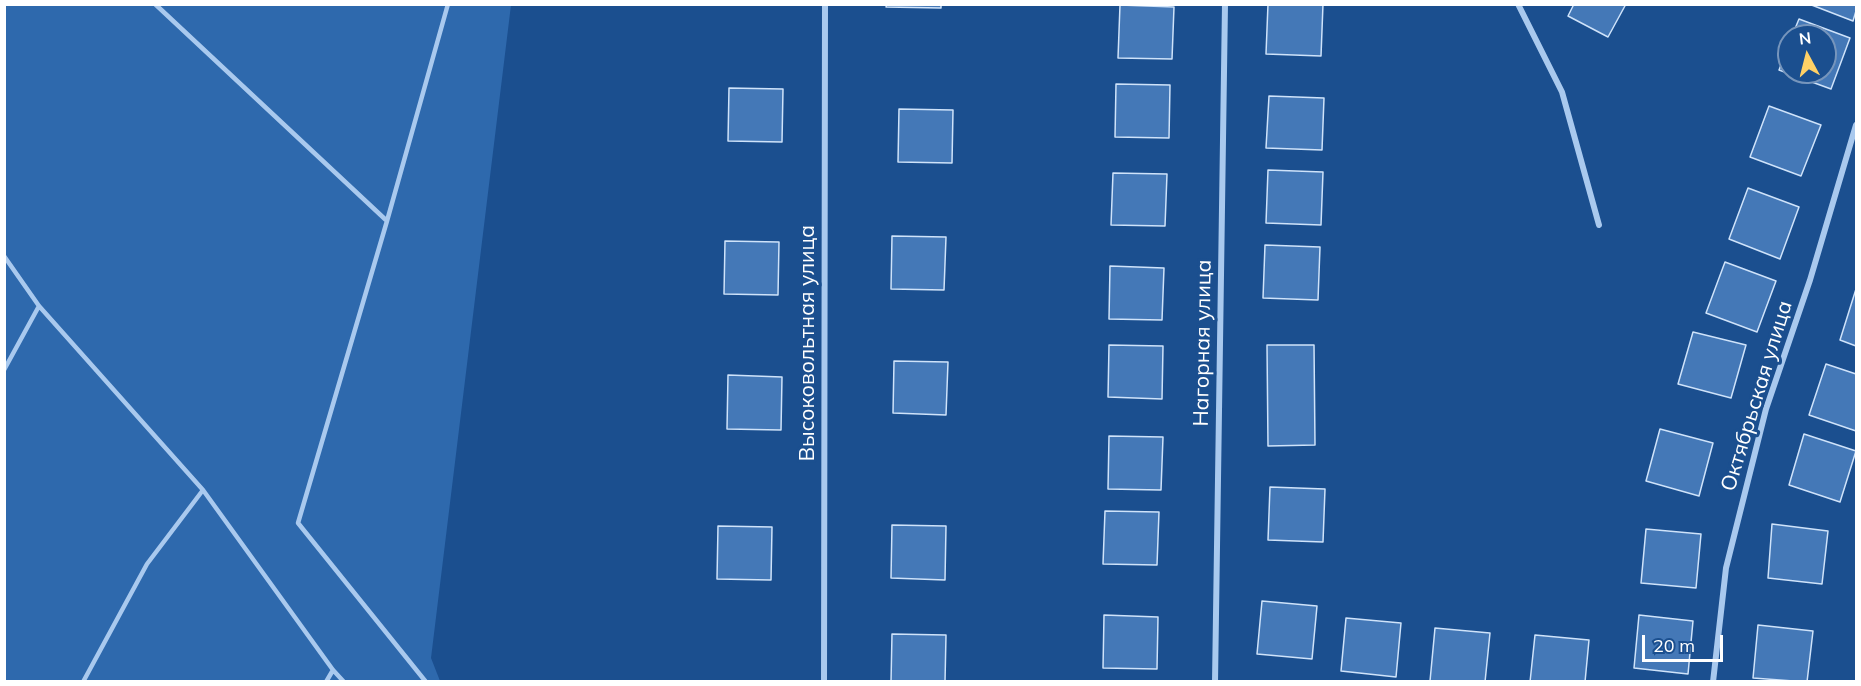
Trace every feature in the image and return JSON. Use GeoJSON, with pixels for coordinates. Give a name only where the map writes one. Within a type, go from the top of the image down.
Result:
{"type":"FeatureCollection","features":[{"type":"Feature","properties":{"kind":"street","name":"Высоковольтная улица"},"geometry":{"type":"LineString","coordinates":[[824,681],[825,4]]}},
{"type":"Feature","properties":{"kind":"street","name":"Нагорная улица"},"geometry":{"type":"LineString","coordinates":[[1215,681],[1225,4]]}},
{"type":"Feature","properties":{"kind":"street"},"geometry":{"type":"LineString","coordinates":[[1518,4],[1562,92],[1599,225]]}},
{"type":"Feature","properties":{"kind":"street","name":"Октябрьская улица"},"geometry":{"type":"LineString","coordinates":[[1713,681],[1726,568],[1766,409],[1810,280],[1857,125]]}},
{"type":"Feature","properties":{"kind":"lane"},"geometry":{"type":"LineString","coordinates":[[154,4],[387,221]]}},
{"type":"Feature","properties":{"kind":"lane"},"geometry":{"type":"LineString","coordinates":[[426,681],[298,523],[448,4]]}},
{"type":"Feature","properties":{"kind":"lane"},"geometry":{"type":"LineString","coordinates":[[4,256],[39,306],[203,490],[333,670],[344,681]]}},
{"type":"Feature","properties":{"kind":"lane"},"geometry":{"type":"LineString","coordinates":[[4,370],[39,306]]}},
{"type":"Feature","properties":{"kind":"lane"},"geometry":{"type":"LineString","coordinates":[[83,681],[147,564],[203,490]]}},
{"type":"Feature","properties":{"kind":"lane"},"geometry":{"type":"LineString","coordinates":[[326,681],[333,670]]}},
{"type":"Feature","properties":{"kind":"shaded area"},"geometry":{"type":"Polygon","coordinates":[[[4,5],[511,5],[431,658],[440,681],[5,681],[4,5]]]}},
{"type":"Feature","properties":{"kind":"building"},"geometry":{"type":"Polygon","coordinates":[[[887,4],[941,4],[941,8],[886,7],[887,4]]]}},
{"type":"Feature","properties":{"kind":"building"},"geometry":{"type":"Polygon","coordinates":[[[1268,4],[1323,4],[1321,56],[1266,54],[1268,4]]]}},
{"type":"Feature","properties":{"kind":"building"},"geometry":{"type":"Polygon","coordinates":[[[1574,4],[1626,4],[1608,37],[1568,16],[1574,4]]]}},
{"type":"Feature","properties":{"kind":"building"},"geometry":{"type":"Polygon","coordinates":[[[1809,4],[1856,4],[1856,11],[1853,21],[1809,4]]]}},
{"type":"Feature","properties":{"kind":"building"},"geometry":{"type":"Polygon","coordinates":[[[1120,5],[1174,7],[1172,59],[1118,58],[1120,5]]]}},
{"type":"Feature","properties":{"kind":"building"},"geometry":{"type":"Polygon","coordinates":[[[1799,19],[1812,24],[1797,24],[1799,19]]]}},
{"type":"Feature","properties":{"kind":"building"},"geometry":{"type":"Polygon","coordinates":[[[1837,33],[1850,38],[1837,73],[1837,33]]]}},
{"type":"Feature","properties":{"kind":"building"},"geometry":{"type":"Polygon","coordinates":[[[1116,84],[1170,85],[1169,138],[1115,137],[1116,84]]]}},
{"type":"Feature","properties":{"kind":"building"},"geometry":{"type":"Polygon","coordinates":[[[1817,84],[1833,84],[1831,89],[1817,84]]]}},
{"type":"Feature","properties":{"kind":"building"},"geometry":{"type":"Polygon","coordinates":[[[729,88],[783,89],[782,142],[728,141],[729,88]]]}},
{"type":"Feature","properties":{"kind":"building"},"geometry":{"type":"Polygon","coordinates":[[[1269,96],[1324,98],[1322,150],[1266,148],[1269,96]]]}},
{"type":"Feature","properties":{"kind":"building"},"geometry":{"type":"Polygon","coordinates":[[[1769,106],[1821,125],[1801,176],[1750,157],[1769,106]]]}},
{"type":"Feature","properties":{"kind":"building"},"geometry":{"type":"Polygon","coordinates":[[[899,109],[953,110],[952,163],[898,162],[899,109]]]}},
{"type":"Feature","properties":{"kind":"building"},"geometry":{"type":"Polygon","coordinates":[[[1268,170],[1323,172],[1321,225],[1266,223],[1268,170]]]}},
{"type":"Feature","properties":{"kind":"building"},"geometry":{"type":"Polygon","coordinates":[[[1113,173],[1167,174],[1165,226],[1111,225],[1113,173]]]}},
{"type":"Feature","properties":{"kind":"building"},"geometry":{"type":"Polygon","coordinates":[[[1748,188],[1799,207],[1780,259],[1729,239],[1748,188]]]}},
{"type":"Feature","properties":{"kind":"building"},"geometry":{"type":"Polygon","coordinates":[[[892,236],[946,237],[944,290],[891,289],[892,236]]]}},
{"type":"Feature","properties":{"kind":"building"},"geometry":{"type":"Polygon","coordinates":[[[725,241],[779,242],[778,295],[724,294],[725,241]]]}},
{"type":"Feature","properties":{"kind":"building"},"geometry":{"type":"Polygon","coordinates":[[[1265,245],[1320,247],[1318,300],[1263,298],[1265,245]]]}},
{"type":"Feature","properties":{"kind":"building"},"geometry":{"type":"Polygon","coordinates":[[[1725,262],[1776,281],[1757,332],[1706,313],[1725,262]]]}},
{"type":"Feature","properties":{"kind":"building"},"geometry":{"type":"Polygon","coordinates":[[[1110,266],[1164,268],[1162,320],[1109,319],[1110,266]]]}},
{"type":"Feature","properties":{"kind":"building"},"geometry":{"type":"Polygon","coordinates":[[[1856,289],[1856,346],[1840,340],[1856,289]]]}},
{"type":"Feature","properties":{"kind":"building"},"geometry":{"type":"Polygon","coordinates":[[[1693,332],[1746,345],[1731,398],[1678,384],[1693,332]]]}},
{"type":"Feature","properties":{"kind":"building"},"geometry":{"type":"Polygon","coordinates":[[[1109,345],[1163,346],[1162,399],[1108,397],[1109,345]]]}},
{"type":"Feature","properties":{"kind":"building"},"geometry":{"type":"Polygon","coordinates":[[[1267,345],[1314,345],[1315,445],[1268,446],[1267,345]]]}},
{"type":"Feature","properties":{"kind":"building"},"geometry":{"type":"Polygon","coordinates":[[[894,361],[948,362],[946,415],[893,413],[894,361]]]}},
{"type":"Feature","properties":{"kind":"building"},"geometry":{"type":"Polygon","coordinates":[[[1826,364],[1856,374],[1856,431],[1809,415],[1826,364]]]}},
{"type":"Feature","properties":{"kind":"building"},"geometry":{"type":"Polygon","coordinates":[[[728,375],[782,377],[781,430],[727,429],[728,375]]]}},
{"type":"Feature","properties":{"kind":"building"},"geometry":{"type":"Polygon","coordinates":[[[1660,429],[1713,443],[1699,496],[1646,481],[1660,429]]]}},
{"type":"Feature","properties":{"kind":"building"},"geometry":{"type":"Polygon","coordinates":[[[1804,434],[1856,451],[1840,502],[1789,485],[1804,434]]]}},
{"type":"Feature","properties":{"kind":"building"},"geometry":{"type":"Polygon","coordinates":[[[1109,436],[1163,437],[1161,490],[1108,489],[1109,436]]]}},
{"type":"Feature","properties":{"kind":"building"},"geometry":{"type":"Polygon","coordinates":[[[1270,487],[1325,489],[1323,542],[1268,540],[1270,487]]]}},
{"type":"Feature","properties":{"kind":"building"},"geometry":{"type":"Polygon","coordinates":[[[1105,511],[1159,512],[1157,565],[1103,564],[1105,511]]]}},
{"type":"Feature","properties":{"kind":"building"},"geometry":{"type":"Polygon","coordinates":[[[1772,524],[1828,531],[1822,584],[1768,578],[1772,524]]]}},
{"type":"Feature","properties":{"kind":"building"},"geometry":{"type":"Polygon","coordinates":[[[892,525],[946,526],[945,580],[891,578],[892,525]]]}},
{"type":"Feature","properties":{"kind":"building"},"geometry":{"type":"Polygon","coordinates":[[[718,526],[772,527],[771,580],[717,579],[718,526]]]}},
{"type":"Feature","properties":{"kind":"building"},"geometry":{"type":"Polygon","coordinates":[[[1646,529],[1701,534],[1696,588],[1641,583],[1646,529]]]}},
{"type":"Feature","properties":{"kind":"building"},"geometry":{"type":"Polygon","coordinates":[[[1262,601],[1317,606],[1312,659],[1257,654],[1262,601]]]}},
{"type":"Feature","properties":{"kind":"building"},"geometry":{"type":"Polygon","coordinates":[[[1104,615],[1158,617],[1157,669],[1103,668],[1104,615]]]}},
{"type":"Feature","properties":{"kind":"building"},"geometry":{"type":"Polygon","coordinates":[[[1639,615],[1693,621],[1688,674],[1634,668],[1639,615]]]}},
{"type":"Feature","properties":{"kind":"building"},"geometry":{"type":"Polygon","coordinates":[[[1346,618],[1401,623],[1396,677],[1341,671],[1346,618]]]}},
{"type":"Feature","properties":{"kind":"building"},"geometry":{"type":"Polygon","coordinates":[[[1758,625],[1813,631],[1807,682],[1753,678],[1758,625]]]}},
{"type":"Feature","properties":{"kind":"building"},"geometry":{"type":"Polygon","coordinates":[[[1435,628],[1490,633],[1485,682],[1430,681],[1435,628]]]}},
{"type":"Feature","properties":{"kind":"building"},"geometry":{"type":"Polygon","coordinates":[[[892,634],[946,635],[945,682],[891,682],[892,634]]]}},
{"type":"Feature","properties":{"kind":"building"},"geometry":{"type":"Polygon","coordinates":[[[1535,635],[1589,640],[1585,682],[1530,682],[1535,635]]]}}]}
